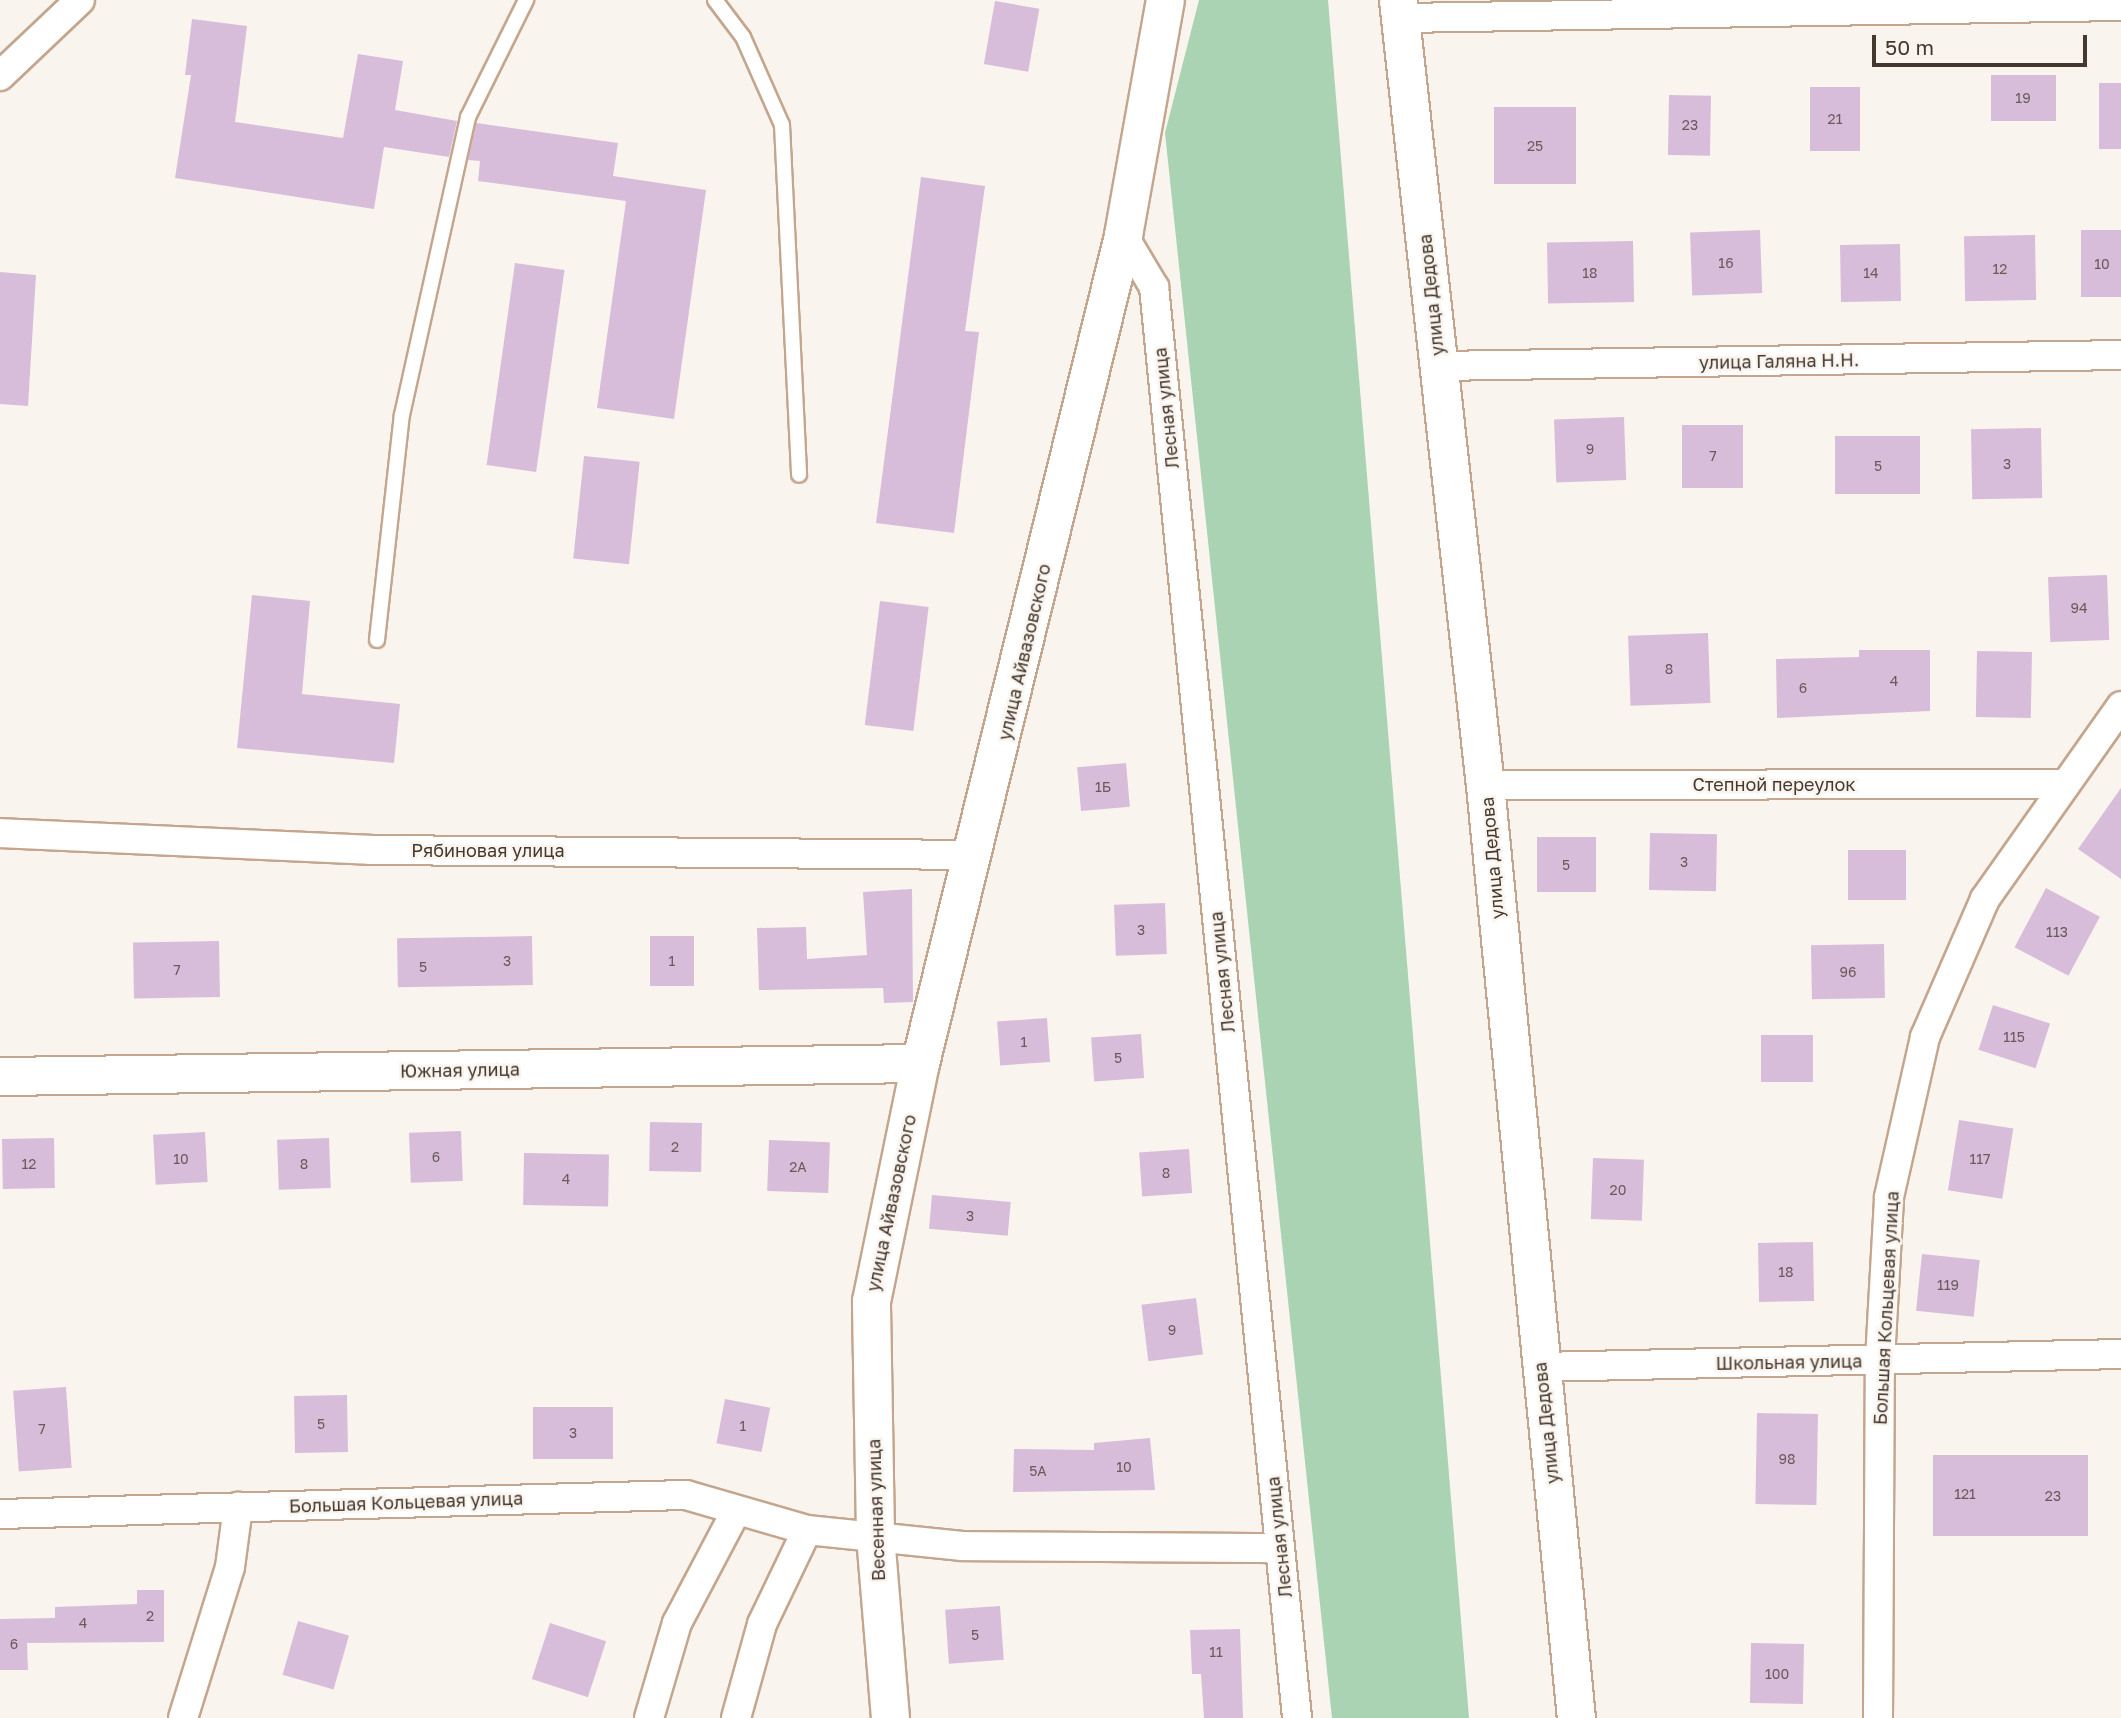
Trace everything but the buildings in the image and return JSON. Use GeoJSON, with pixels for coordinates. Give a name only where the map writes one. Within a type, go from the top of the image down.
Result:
{"type":"FeatureCollection","features":[{"type":"Feature","properties":{"kind":"street"},"geometry":{"type":"LineString","coordinates":[[0,76],[80,0]]}},
{"type":"Feature","properties":{"kind":"street","name":"улица Айвазовского"},"geometry":{"type":"LineString","coordinates":[[871,1301],[920,1063],[975,855],[1123,235],[1165,0]]}},
{"type":"Feature","properties":{"kind":"street"},"geometry":{"type":"LineString","coordinates":[[1400,9],[2121,6]]}},
{"type":"Feature","properties":{"kind":"street","name":"улица Дедова"},"geometry":{"type":"LineString","coordinates":[[1400,9],[1486,785],[1540,1367],[1576,1718]]}},
{"type":"Feature","properties":{"kind":"street","name":"Лесная улица"},"geometry":{"type":"LineString","coordinates":[[1123,235],[1154,287],[1297,1718]]}},
{"type":"Feature","properties":{"kind":"street","name":"улица Галяна Н.Н."},"geometry":{"type":"LineString","coordinates":[[1438,366],[2121,355]]}},
{"type":"Feature","properties":{"kind":"street","name":"Большая Кольцевая улица"},"geometry":{"type":"LineString","coordinates":[[1878,1718],[1880,1360],[1889,1197],[1925,1037],[1985,899],[2063,783],[2121,706]]}},
{"type":"Feature","properties":{"kind":"street","name":"Степной переулок"},"geometry":{"type":"LineString","coordinates":[[1486,785],[2063,783]]}},
{"type":"Feature","properties":{"kind":"street","name":"Рябиновая улица"},"geometry":{"type":"LineString","coordinates":[[0,833],[371,850],[975,855]]}},
{"type":"Feature","properties":{"kind":"street","name":"Южная улица"},"geometry":{"type":"LineString","coordinates":[[0,1076],[920,1063]]}},
{"type":"Feature","properties":{"kind":"street","name":"Весенная улица"},"geometry":{"type":"LineString","coordinates":[[871,1301],[875,1534],[890,1718]]}},
{"type":"Feature","properties":{"kind":"street","name":"Школьная улица"},"geometry":{"type":"LineString","coordinates":[[1540,1367],[2121,1354]]}},
{"type":"Feature","properties":{"kind":"street","name":"Большая Кольцевая улица"},"geometry":{"type":"LineString","coordinates":[[0,1514],[686,1495],[807,1530],[875,1534],[962,1546],[1280,1548]]}},
{"type":"Feature","properties":{"kind":"street"},"geometry":{"type":"LineString","coordinates":[[183,1718],[230,1567],[238,1507]]}},
{"type":"Feature","properties":{"kind":"street"},"geometry":{"type":"LineString","coordinates":[[649,1718],[677,1623],[737,1511]]}},
{"type":"Feature","properties":{"kind":"street"},"geometry":{"type":"LineString","coordinates":[[736,1718],[762,1625],[807,1530]]}},
{"type":"Feature","properties":{"kind":"lane"},"geometry":{"type":"LineString","coordinates":[[377,640],[402,415],[468,117],[526,0]]}},
{"type":"Feature","properties":{"kind":"lane"},"geometry":{"type":"LineString","coordinates":[[715,0],[743,37],[782,125],[799,475]]}},
{"type":"Feature","properties":{"kind":"green space"},"geometry":{"type":"Polygon","coordinates":[[[1199,0],[1328,0],[1469,1718],[1332,1718],[1165,133],[1199,0]]]}}]}
